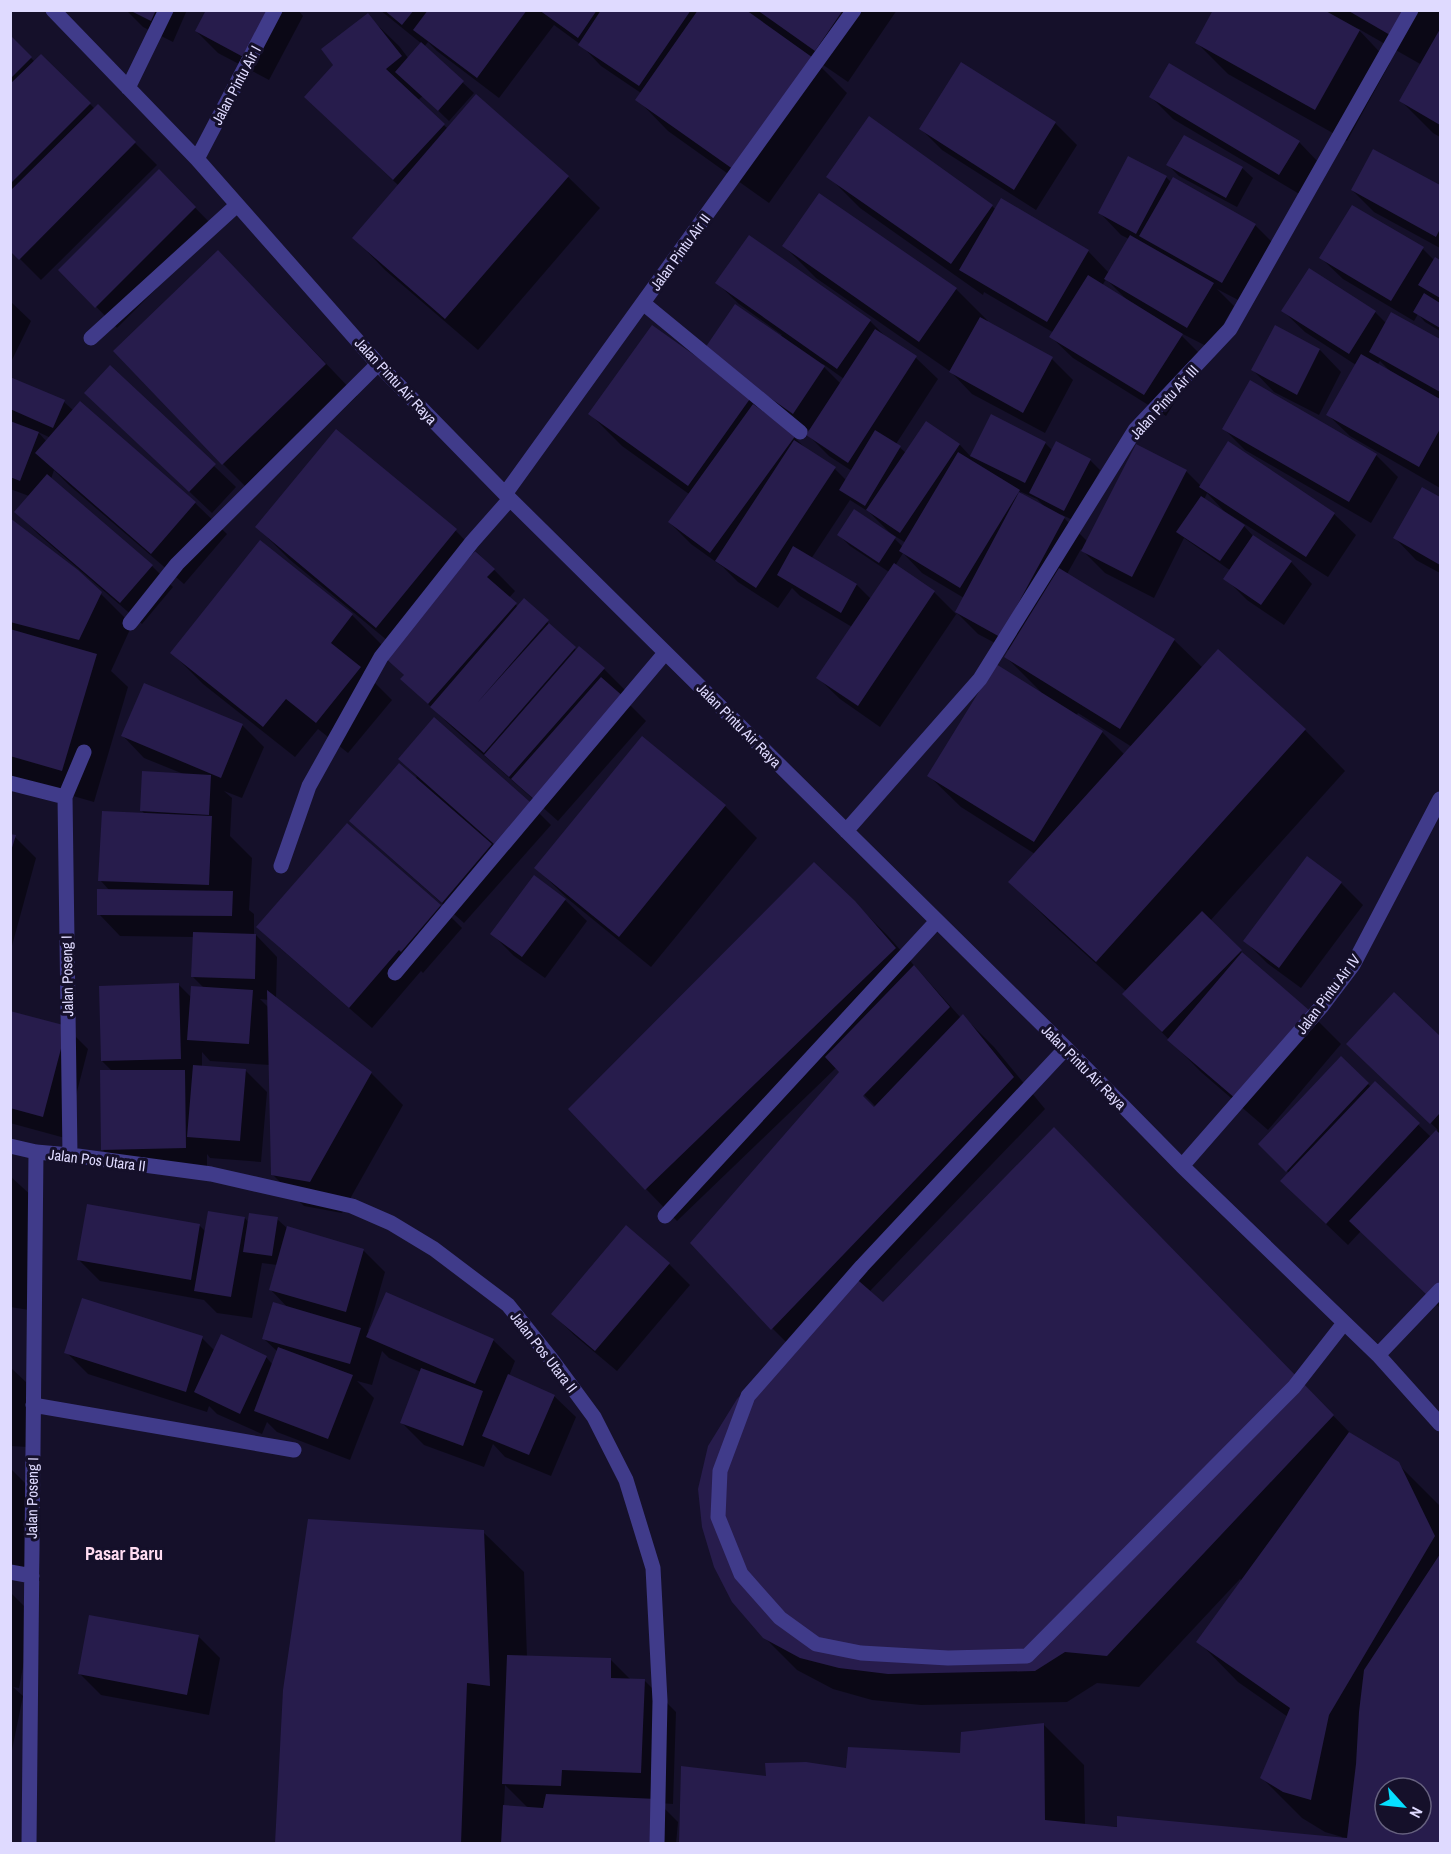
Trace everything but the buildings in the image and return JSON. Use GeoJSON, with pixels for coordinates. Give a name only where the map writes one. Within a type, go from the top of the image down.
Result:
{"type":"FeatureCollection","features":[{"type":"Feature","properties":{"kind":"street","name":"Jalan Pintu Air Raya"},"geometry":{"type":"LineString","coordinates":[[53,10],[197,159],[378,364],[507,497],[1066,1048],[1182,1166],[1378,1355],[1440,1424]]}},
{"type":"Feature","properties":{"kind":"street"},"geometry":{"type":"LineString","coordinates":[[128,88],[166,10]]}},
{"type":"Feature","properties":{"kind":"street","name":"Jalan Pintu Air I"},"geometry":{"type":"LineString","coordinates":[[197,159],[275,10]]}},
{"type":"Feature","properties":{"kind":"street","name":"Jalan Pintu Air II"},"geometry":{"type":"LineString","coordinates":[[280,866],[309,786],[381,657],[507,497],[643,303],[854,10]]}},
{"type":"Feature","properties":{"kind":"street","name":"Jalan Pintu Air III"},"geometry":{"type":"LineString","coordinates":[[846,831],[980,679],[1135,430],[1230,329],[1411,10]]}},
{"type":"Feature","properties":{"kind":"street"},"geometry":{"type":"LineString","coordinates":[[91,338],[237,205]]}},
{"type":"Feature","properties":{"kind":"street"},"geometry":{"type":"LineString","coordinates":[[643,303],[800,432]]}},
{"type":"Feature","properties":{"kind":"street"},"geometry":{"type":"LineString","coordinates":[[130,623],[177,564],[378,364]]}},
{"type":"Feature","properties":{"kind":"street"},"geometry":{"type":"LineString","coordinates":[[395,973],[665,653]]}},
{"type":"Feature","properties":{"kind":"street","name":"Jalan Poseng I"},"geometry":{"type":"LineString","coordinates":[[70,1155],[65,798],[84,752]]}},
{"type":"Feature","properties":{"kind":"street"},"geometry":{"type":"LineString","coordinates":[[10,783],[65,798]]}},
{"type":"Feature","properties":{"kind":"street","name":"Jalan Pintu Air IV"},"geometry":{"type":"LineString","coordinates":[[1182,1166],[1322,1006],[1353,965],[1440,799]]}},
{"type":"Feature","properties":{"kind":"street"},"geometry":{"type":"LineString","coordinates":[[665,1216],[937,921]]}},
{"type":"Feature","properties":{"kind":"street"},"geometry":{"type":"LineString","coordinates":[[1066,1048],[862,1266],[748,1396],[720,1471],[718,1517],[741,1574],[780,1618],[816,1644],[861,1653],[948,1658],[1027,1656],[1294,1387],[1344,1323]]}},
{"type":"Feature","properties":{"kind":"street","name":"Jalan Pos Utara II"},"geometry":{"type":"LineString","coordinates":[[10,1146],[36,1152],[211,1174],[352,1206],[391,1223],[434,1249],[508,1305],[594,1417],[626,1479],[653,1568],[660,1701],[657,1844]]}},
{"type":"Feature","properties":{"kind":"street","name":"Jalan Poseng I"},"geometry":{"type":"LineString","coordinates":[[29,1844],[36,1152]]}},
{"type":"Feature","properties":{"kind":"street"},"geometry":{"type":"LineString","coordinates":[[1378,1355],[1440,1290]]}},
{"type":"Feature","properties":{"kind":"street"},"geometry":{"type":"LineString","coordinates":[[33,1405],[294,1450]]}},
{"type":"Feature","properties":{"kind":"street"},"geometry":{"type":"LineString","coordinates":[[10,1572],[32,1576]]}},
{"type":"Feature","properties":{"kind":"district","name":"Pasar Baru"},"geometry":{"type":"Point","coordinates":[124,1553]}}]}
